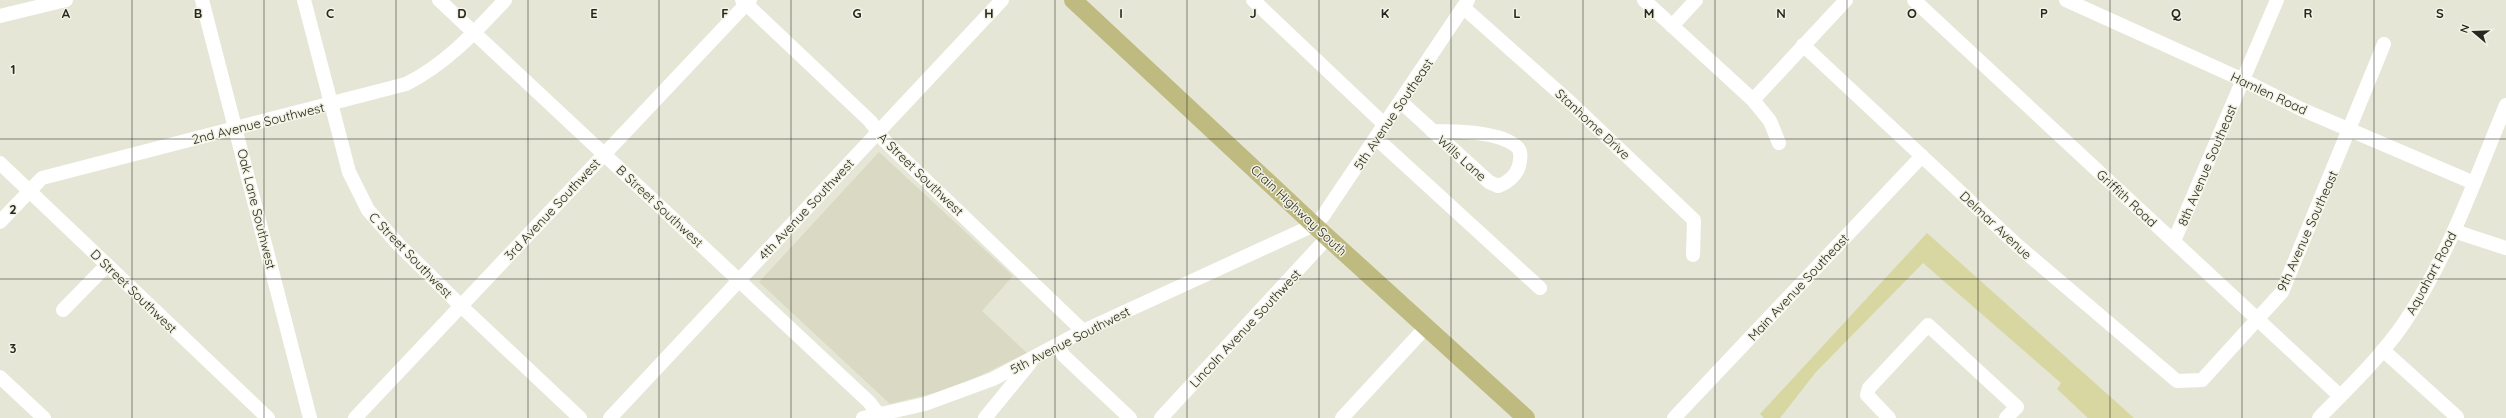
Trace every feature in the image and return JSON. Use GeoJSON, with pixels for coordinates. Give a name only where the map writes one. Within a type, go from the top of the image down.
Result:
{"type":"FeatureCollection","features":[{"type":"Feature","properties":{"kind":"main road","name":"Crain Highway South"},"geometry":{"type":"LineString","coordinates":[[1073,0],[1314,225],[1526,418]]}},
{"type":"Feature","properties":{"kind":"street"},"geometry":{"type":"LineString","coordinates":[[0,16],[66,0]]}},
{"type":"Feature","properties":{"kind":"street","name":"Oak Lane Southwest"},"geometry":{"type":"LineString","coordinates":[[202,0],[237,127],[310,418]]}},
{"type":"Feature","properties":{"kind":"street","name":"C Street Southwest"},"geometry":{"type":"LineString","coordinates":[[304,0],[330,105],[349,172],[368,210],[389,234],[461,306],[580,418]]}},
{"type":"Feature","properties":{"kind":"street","name":"B Street Southwest"},"geometry":{"type":"LineString","coordinates":[[439,0],[869,402],[879,415]]}},
{"type":"Feature","properties":{"kind":"street","name":"2nd Avenue Southwest"},"geometry":{"type":"LineString","coordinates":[[0,222],[42,178],[237,127],[330,105],[406,84],[440,64],[475,33],[505,0]]}},
{"type":"Feature","properties":{"kind":"street","name":"4th Avenue Southwest"},"geometry":{"type":"LineString","coordinates":[[610,418],[1002,0]]}},
{"type":"Feature","properties":{"kind":"street"},"geometry":{"type":"LineString","coordinates":[[1253,0],[1385,125]]}},
{"type":"Feature","properties":{"kind":"street"},"geometry":{"type":"LineString","coordinates":[[1644,0],[1753,100],[1770,121],[1779,143]]}},
{"type":"Feature","properties":{"kind":"street"},"geometry":{"type":"LineString","coordinates":[[1672,26],[1696,0]]}},
{"type":"Feature","properties":{"kind":"street"},"geometry":{"type":"LineString","coordinates":[[1753,100],[1846,0]]}},
{"type":"Feature","properties":{"kind":"street","name":"Griffith Road"},"geometry":{"type":"LineString","coordinates":[[1914,0],[2340,396]]}},
{"type":"Feature","properties":{"kind":"street","name":"Hamlen Road"},"geometry":{"type":"LineString","coordinates":[[2066,0],[2243,80],[2301,109],[2351,128],[2474,182]]}},
{"type":"Feature","properties":{"kind":"street","name":"8th Avenue Southeast"},"geometry":{"type":"LineString","coordinates":[[2174,241],[2278,0]]}},
{"type":"Feature","properties":{"kind":"street","name":"A Street Southwest"},"geometry":{"type":"LineString","coordinates":[[746,1],[870,121],[878,132],[1083,331]]}},
{"type":"Feature","properties":{"kind":"street","name":"3rd Avenue Southwest"},"geometry":{"type":"LineString","coordinates":[[355,418],[746,1]]}},
{"type":"Feature","properties":{"kind":"street","name":"5th Avenue Southeast"},"geometry":{"type":"LineString","coordinates":[[1314,225],[1323,216],[1466,4]]}},
{"type":"Feature","properties":{"kind":"street","name":"Stanhome Drive"},"geometry":{"type":"LineString","coordinates":[[1466,4],[1694,220],[1693,255]]}},
{"type":"Feature","properties":{"kind":"street","name":"9th Avenue Southeast"},"geometry":{"type":"LineString","coordinates":[[2202,380],[2283,290],[2351,128],[2384,44]]}},
{"type":"Feature","properties":{"kind":"street","name":"Delmar Avenue"},"geometry":{"type":"LineString","coordinates":[[1804,45],[2027,254],[2177,381],[2202,380]]}},
{"type":"Feature","properties":{"kind":"street","name":"Wills Lane"},"geometry":{"type":"LineString","coordinates":[[1401,102],[1489,182],[1498,186],[1508,183],[1519,167],[1521,153],[1518,148],[1500,139],[1470,131],[1432,130]]}},
{"type":"Feature","properties":{"kind":"street","name":"Aquahart Road"},"geometry":{"type":"LineString","coordinates":[[2319,418],[2383,350],[2425,290],[2454,231],[2474,182],[2502,127],[2506,105]]}},
{"type":"Feature","properties":{"kind":"street"},"geometry":{"type":"LineString","coordinates":[[1376,138],[1540,288]]}},
{"type":"Feature","properties":{"kind":"street","name":"Main Avenue Southeast"},"geometry":{"type":"LineString","coordinates":[[1674,418],[1922,156]]}},
{"type":"Feature","properties":{"kind":"street","name":"D Street Southwest"},"geometry":{"type":"LineString","coordinates":[[0,164],[268,418]]}},
{"type":"Feature","properties":{"kind":"street","name":"5th Avenue Southwest"},"geometry":{"type":"LineString","coordinates":[[863,418],[925,404],[959,393],[1032,360],[1083,331],[1314,225]]}},
{"type":"Feature","properties":{"kind":"street"},"geometry":{"type":"LineString","coordinates":[[2454,231],[2506,248]]}},
{"type":"Feature","properties":{"kind":"street","name":"Lincoln Avenue Southwest"},"geometry":{"type":"LineString","coordinates":[[1161,418],[1328,237]]}},
{"type":"Feature","properties":{"kind":"street"},"geometry":{"type":"LineString","coordinates":[[63,310],[107,265]]}},
{"type":"Feature","properties":{"kind":"street"},"geometry":{"type":"LineString","coordinates":[[1889,418],[1867,395],[1869,388],[1928,325],[2017,407],[2006,418]]}},
{"type":"Feature","properties":{"kind":"street"},"geometry":{"type":"LineString","coordinates":[[1342,418],[1426,327]]}},
{"type":"Feature","properties":{"kind":"street"},"geometry":{"type":"LineString","coordinates":[[1058,346],[1064,356],[1130,418]]}},
{"type":"Feature","properties":{"kind":"street"},"geometry":{"type":"LineString","coordinates":[[2383,350],[2457,417]]}},
{"type":"Feature","properties":{"kind":"street"},"geometry":{"type":"LineString","coordinates":[[985,418],[1032,360]]}},
{"type":"Feature","properties":{"kind":"street"},"geometry":{"type":"LineString","coordinates":[[0,377],[44,418]]}},
{"type":"Feature","properties":{"kind":"shaded area"},"geometry":{"type":"Polygon","coordinates":[[[879,152],[1013,276],[982,311],[1027,353],[954,388],[890,404],[759,282],[879,152]]]}},
{"type":"Feature","properties":{"kind":"shaded area"},"geometry":{"type":"Polygon","coordinates":[[[1927,233],[2134,418],[2088,418],[2057,389],[2061,383],[1923,263],[1816,372],[1780,418],[1764,418],[1760,414],[1927,233]]]}}]}
